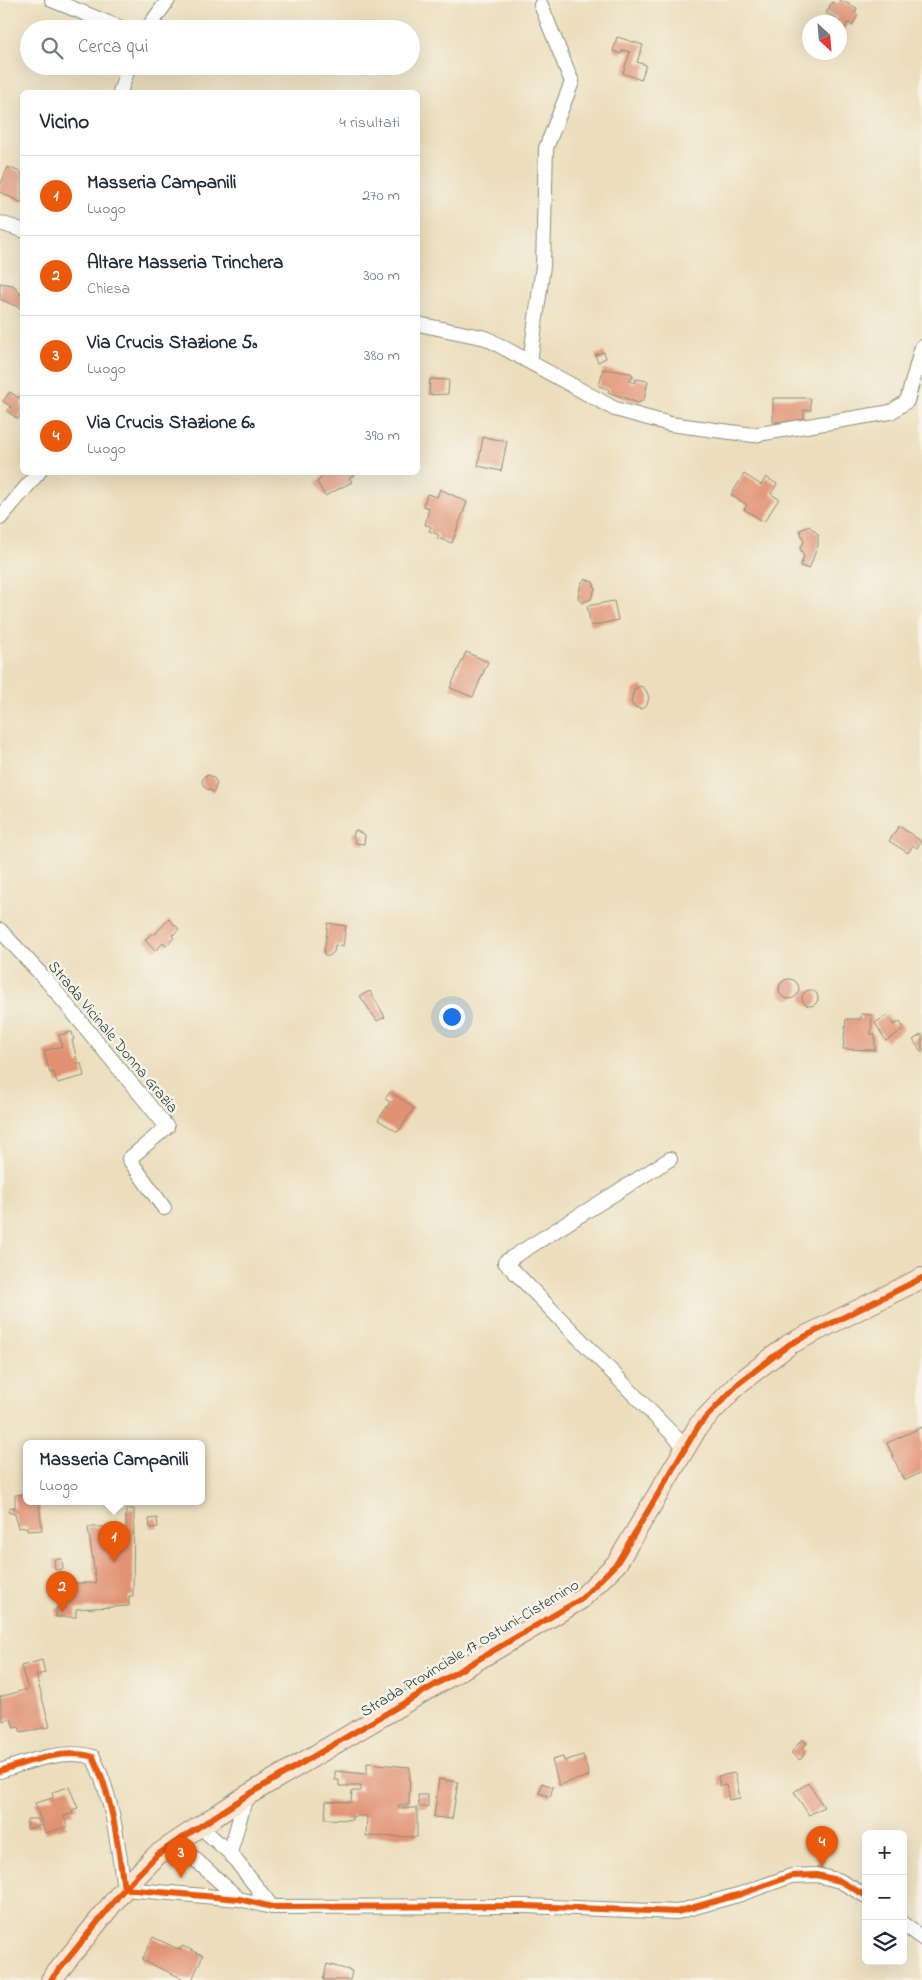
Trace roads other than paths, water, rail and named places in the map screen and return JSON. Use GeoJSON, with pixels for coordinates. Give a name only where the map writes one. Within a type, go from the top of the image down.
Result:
{"type":"FeatureCollection","features":[{"type":"Feature","properties":{"kind":"main road","name":"Strada Provinciale 17 Ostuni-Cisternino"},"geometry":{"type":"LineString","coordinates":[[51,1980],[124,1889],[157,1855],[198,1826],[246,1796],[581,1599],[617,1563],[699,1425],[739,1383],[790,1344],[922,1278]]}},
{"type":"Feature","properties":{"kind":"street"},"geometry":{"type":"LineString","coordinates":[[52,0],[101,20]]}},
{"type":"Feature","properties":{"kind":"street"},"geometry":{"type":"LineString","coordinates":[[154,20],[168,0]]}},
{"type":"Feature","properties":{"kind":"street"},"geometry":{"type":"LineString","coordinates":[[530,362],[543,266],[546,148],[572,82],[541,5]]}},
{"type":"Feature","properties":{"kind":"street"},"geometry":{"type":"LineString","coordinates":[[121,90],[126,75]]}},
{"type":"Feature","properties":{"kind":"street"},"geometry":{"type":"LineString","coordinates":[[0,223],[20,229]]}},
{"type":"Feature","properties":{"kind":"street"},"geometry":{"type":"LineString","coordinates":[[420,324],[486,338],[615,409],[670,424],[753,435],[891,412],[907,401],[922,347]]}},
{"type":"Feature","properties":{"kind":"street"},"geometry":{"type":"LineString","coordinates":[[0,518],[36,475]]}},
{"type":"Feature","properties":{"kind":"street","name":"Strada Vicinale Donna Grazia"},"geometry":{"type":"LineString","coordinates":[[0,930],[48,982],[167,1127],[129,1158],[164,1208]]}},
{"type":"Feature","properties":{"kind":"street"},"geometry":{"type":"LineString","coordinates":[[670,1159],[505,1262],[686,1448]]}},
{"type":"Feature","properties":{"kind":"street"},"geometry":{"type":"LineString","coordinates":[[0,1770],[27,1762],[65,1756],[93,1757],[102,1776],[110,1810],[124,1889],[239,1899],[272,1906],[525,1906],[677,1912],[741,1894],[791,1876],[817,1875],[840,1881],[862,1894]]}},
{"type":"Feature","properties":{"kind":"street"},"geometry":{"type":"LineString","coordinates":[[230,1853],[246,1796]]}},
{"type":"Feature","properties":{"kind":"street"},"geometry":{"type":"LineString","coordinates":[[198,1826],[230,1853],[272,1906]]}},
{"type":"Feature","properties":{"kind":"street"},"geometry":{"type":"LineString","coordinates":[[176,1842],[239,1899]]}},
{"type":"Feature","properties":{"kind":"street"},"geometry":{"type":"LineString","coordinates":[[907,1927],[922,1938]]}},
{"type":"Feature","properties":{"kind":"place","name":"Masseria Campanili"},"geometry":{"type":"Point","coordinates":[114,1562]}},
{"type":"Feature","properties":{"kind":"place","name":"Altare Masseria Trinchera"},"geometry":{"type":"Point","coordinates":[62,1612]}},
{"type":"Feature","properties":{"kind":"place","name":"Via Crucis Stazione 6ª"},"geometry":{"type":"Point","coordinates":[822,1867]}},
{"type":"Feature","properties":{"kind":"place","name":"Via Crucis Stazione 5ª"},"geometry":{"type":"Point","coordinates":[181,1878]}}]}
